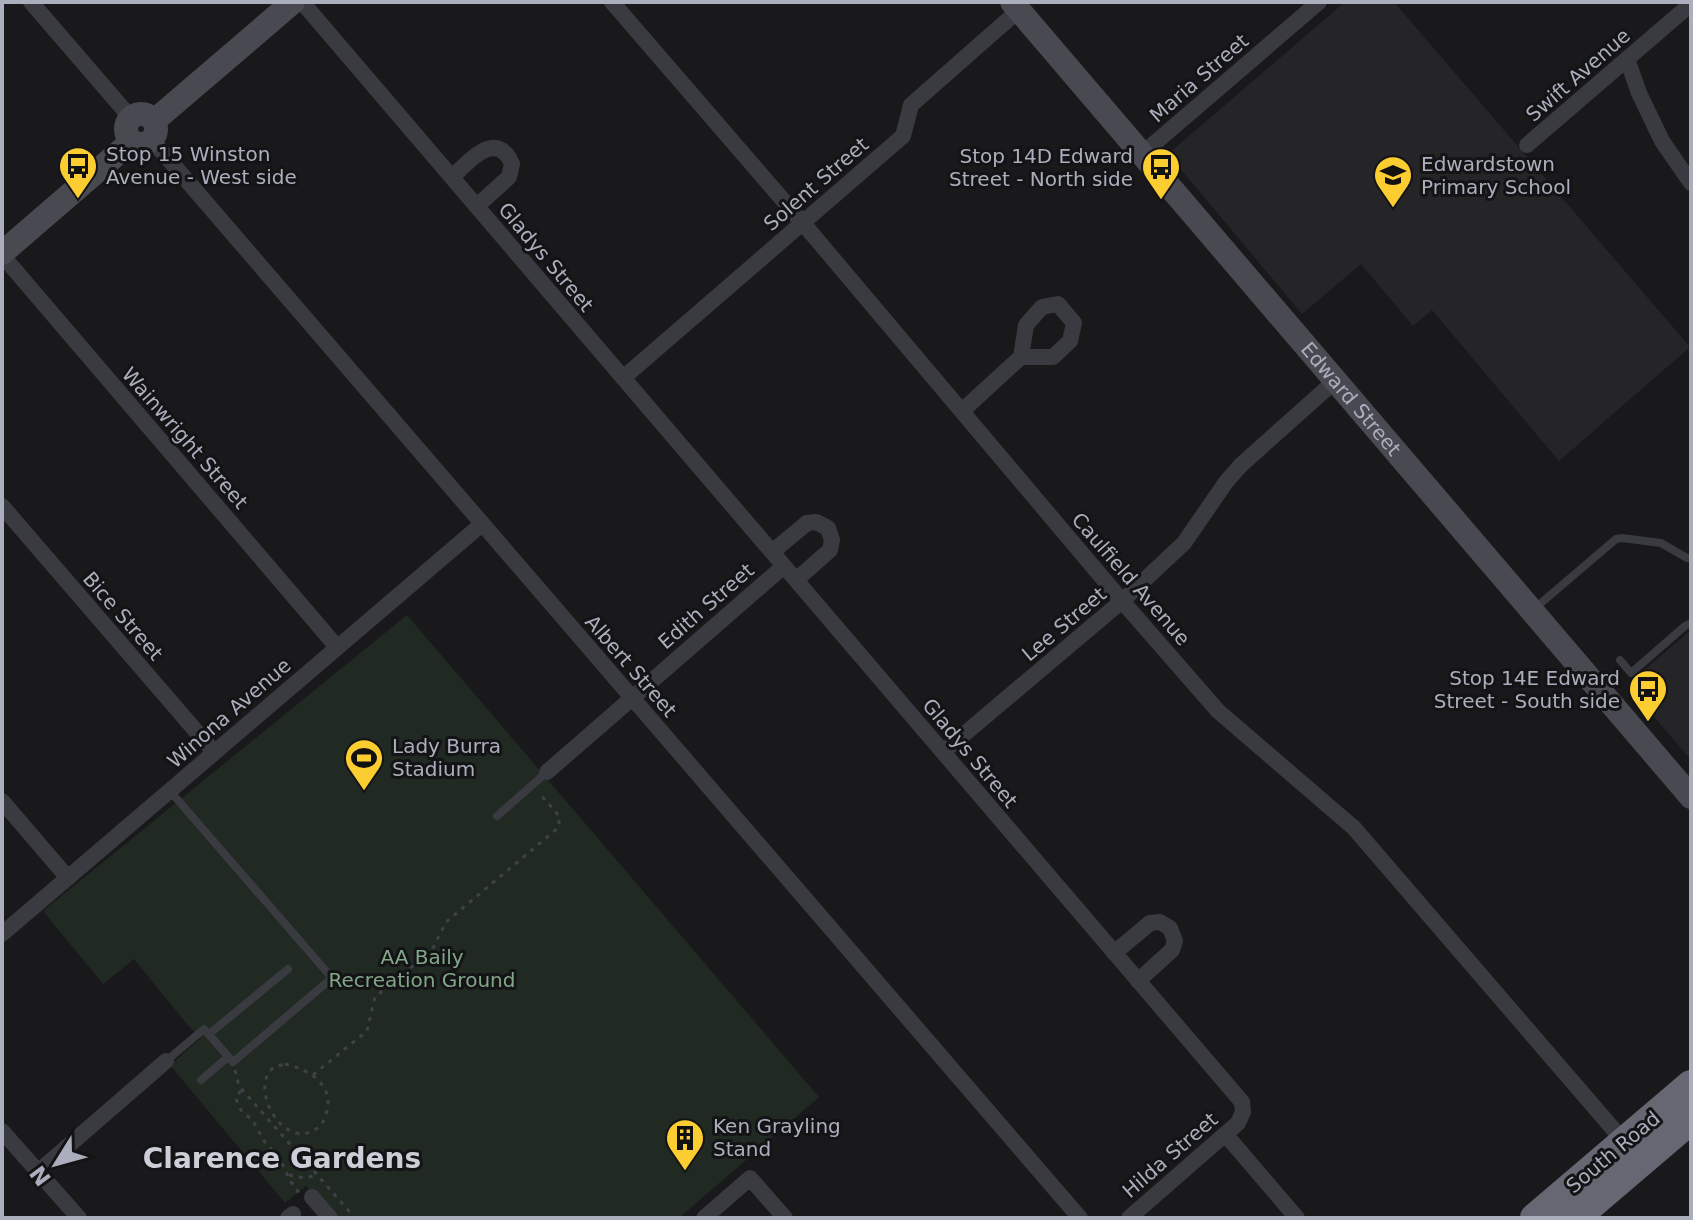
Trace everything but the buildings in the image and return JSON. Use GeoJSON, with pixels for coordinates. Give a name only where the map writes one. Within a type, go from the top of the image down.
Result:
{"type":"FeatureCollection","features":[{"type":"Feature","properties":{"kind":"highway","name":"South Road"},"geometry":{"type":"LineString","coordinates":[[1575,1218],[1691,1085]]}},
{"type":"Feature","properties":{"kind":"highway","name":"South Road"},"geometry":{"type":"LineString","coordinates":[[1535,1218],[1632,1152],[1691,1119]]}},
{"type":"Feature","properties":{"kind":"street","name":"Albert Street"},"geometry":{"type":"LineString","coordinates":[[31,2],[1080,1218]]}},
{"type":"Feature","properties":{"kind":"street"},"geometry":{"type":"LineString","coordinates":[[2,254],[293,2]]}},
{"type":"Feature","properties":{"kind":"street","name":"Gladys Street"},"geometry":{"type":"LineString","coordinates":[[302,2],[1242,1102],[1243,1112],[1232,1129],[1297,1218]]}},
{"type":"Feature","properties":{"kind":"street","name":"Caulfield Avenue"},"geometry":{"type":"LineString","coordinates":[[612,2],[1218,711],[1354,828],[1632,1152]]}},
{"type":"Feature","properties":{"kind":"street","name":"Maria Street"},"geometry":{"type":"LineString","coordinates":[[1142,154],[1319,2]]}},
{"type":"Feature","properties":{"kind":"street","name":"Swift Avenue"},"geometry":{"type":"LineString","coordinates":[[1527,145],[1691,4]]}},
{"type":"Feature","properties":{"kind":"street","name":"Solent Street"},"geometry":{"type":"LineString","coordinates":[[623,378],[903,136],[911,105],[1016,6]]}},
{"type":"Feature","properties":{"kind":"street","name":"Edward Street"},"geometry":{"type":"LineString","coordinates":[[1016,6],[1689,791]]}},
{"type":"Feature","properties":{"kind":"street"},"geometry":{"type":"LineString","coordinates":[[1627,59],[1662,141],[1691,183]]}},
{"type":"Feature","properties":{"kind":"street","name":"Gladys Street"},"geometry":{"type":"LineString","coordinates":[[452,177],[484,150],[493,147],[505,152],[512,164],[509,177],[477,206]]}},
{"type":"Feature","properties":{"kind":"street","name":"Wainwright Street"},"geometry":{"type":"LineString","coordinates":[[2,254],[337,647]]}},
{"type":"Feature","properties":{"kind":"street"},"geometry":{"type":"LineString","coordinates":[[962,411],[1021,357]]}},
{"type":"Feature","properties":{"kind":"street","name":"Lee Street"},"geometry":{"type":"LineString","coordinates":[[943,752],[1122,601],[1184,543],[1241,465],[1335,381]]}},
{"type":"Feature","properties":{"kind":"street","name":"Bice Street"},"geometry":{"type":"LineString","coordinates":[[2,506],[214,752]]}},
{"type":"Feature","properties":{"kind":"street"},"geometry":{"type":"LineString","coordinates":[[772,552],[807,523],[816,522],[828,528],[832,540],[830,550],[796,580]]}},
{"type":"Feature","properties":{"kind":"street","name":"Winona Avenue"},"geometry":{"type":"LineString","coordinates":[[2,934],[482,524]]}},
{"type":"Feature","properties":{"kind":"street","name":"Edith Street"},"geometry":{"type":"LineString","coordinates":[[547,772],[784,566]]}},
{"type":"Feature","properties":{"kind":"street"},"geometry":{"type":"LineString","coordinates":[[2,801],[68,878]]}},
{"type":"Feature","properties":{"kind":"street"},"geometry":{"type":"LineString","coordinates":[[1114,953],[1150,923],[1160,922],[1170,928],[1175,941],[1172,950],[1138,981]]}},
{"type":"Feature","properties":{"kind":"street"},"geometry":{"type":"LineString","coordinates":[[38,1172],[166,1061]]}},
{"type":"Feature","properties":{"kind":"street","name":"Hilda Street"},"geometry":{"type":"LineString","coordinates":[[1129,1218],[1232,1129]]}},
{"type":"Feature","properties":{"kind":"street"},"geometry":{"type":"LineString","coordinates":[[2,1131],[79,1218]]}},
{"type":"Feature","properties":{"kind":"street"},"geometry":{"type":"LineString","coordinates":[[704,1218],[750,1178],[785,1218]]}},
{"type":"Feature","properties":{"kind":"street"},"geometry":{"type":"LineString","coordinates":[[307,1196],[330,1218]]}},
{"type":"Feature","properties":{"kind":"lane"},"geometry":{"type":"LineString","coordinates":[[1532,610],[1616,539],[1661,543],[1691,558]]}},
{"type":"Feature","properties":{"kind":"lane"},"geometry":{"type":"LineString","coordinates":[[1620,660],[1631,673],[1691,623]]}},
{"type":"Feature","properties":{"kind":"lane"},"geometry":{"type":"LineString","coordinates":[[497,816],[547,772]]}},
{"type":"Feature","properties":{"kind":"lane"},"geometry":{"type":"LineString","coordinates":[[169,791],[332,978],[201,1080]]}},
{"type":"Feature","properties":{"kind":"lane"},"geometry":{"type":"LineString","coordinates":[[209,1034],[288,969]]}},
{"type":"Feature","properties":{"kind":"lane"},"geometry":{"type":"LineString","coordinates":[[166,1061],[204,1029],[230,1060]]}},
{"type":"Feature","properties":{"kind":"path"},"geometry":{"type":"LineString","coordinates":[[313,1075],[367,1031],[375,997],[432,950],[446,922],[558,828],[560,817],[547,803]]}},
{"type":"Feature","properties":{"kind":"path"},"geometry":{"type":"LineString","coordinates":[[230,1060],[239,1086],[355,1218]]}},
{"type":"Feature","properties":{"kind":"path"},"geometry":{"type":"LineString","coordinates":[[285,1064],[297,1066],[313,1075],[327,1090],[329,1108],[324,1121],[315,1130],[304,1134],[290,1132],[278,1122],[269,1107],[265,1089],[267,1075],[274,1067],[285,1064]]}},
{"type":"Feature","properties":{"kind":"path"},"geometry":{"type":"LineString","coordinates":[[243,1090],[236,1096],[241,1110],[253,1121],[287,1175],[307,1196]]}},
{"type":"Feature","properties":{"kind":"path"},"geometry":{"type":"LineString","coordinates":[[285,1138],[290,1132]]}},
{"type":"Feature","properties":{"kind":"path"},"geometry":{"type":"LineString","coordinates":[[287,1175],[305,1178],[316,1174]]}},
{"type":"Feature","properties":{"kind":"shaded area","name":"Edwardstown Primary School"},"geometry":{"type":"Polygon","coordinates":[[[1345,2],[1394,2],[1690,347],[1559,461],[1432,310],[1413,326],[1361,264],[1302,314],[1168,154],[1345,2]]]}},
{"type":"Feature","properties":{"kind":"shaded area"},"geometry":{"type":"Polygon","coordinates":[[[1691,630],[1691,760],[1627,685],[1691,630]]]}},
{"type":"Feature","properties":{"kind":"green space","name":"AA Baily Recreation Ground"},"geometry":{"type":"Polygon","coordinates":[[[407,615],[819,1097],[679,1218],[333,1218],[306,1186],[285,1203],[170,1065],[201,1038],[134,959],[103,984],[43,911],[407,615]]]}},
{"type":"Feature","properties":{"kind":"place","name":"Stop 15 Winston Avenue - West side"},"geometry":{"type":"Point","coordinates":[78,200]}},
{"type":"Feature","properties":{"kind":"place","name":"Stop 14D Edward Street - North side"},"geometry":{"type":"Point","coordinates":[1161,201]}},
{"type":"Feature","properties":{"kind":"place","name":"Edwardstown Primary School"},"geometry":{"type":"Point","coordinates":[1393,209]}},
{"type":"Feature","properties":{"kind":"place","name":"Stop 14E Edward Street - South side"},"geometry":{"type":"Point","coordinates":[1648,723]}},
{"type":"Feature","properties":{"kind":"place","name":"Lady Burra Stadium"},"geometry":{"type":"Point","coordinates":[364,792]}},
{"type":"Feature","properties":{"kind":"place","name":"Ken Grayling Stand"},"geometry":{"type":"Point","coordinates":[685,1172]}},
{"type":"Feature","properties":{"kind":"district","name":"Clarence Gardens"},"geometry":{"type":"Point","coordinates":[282,1158]}}]}
